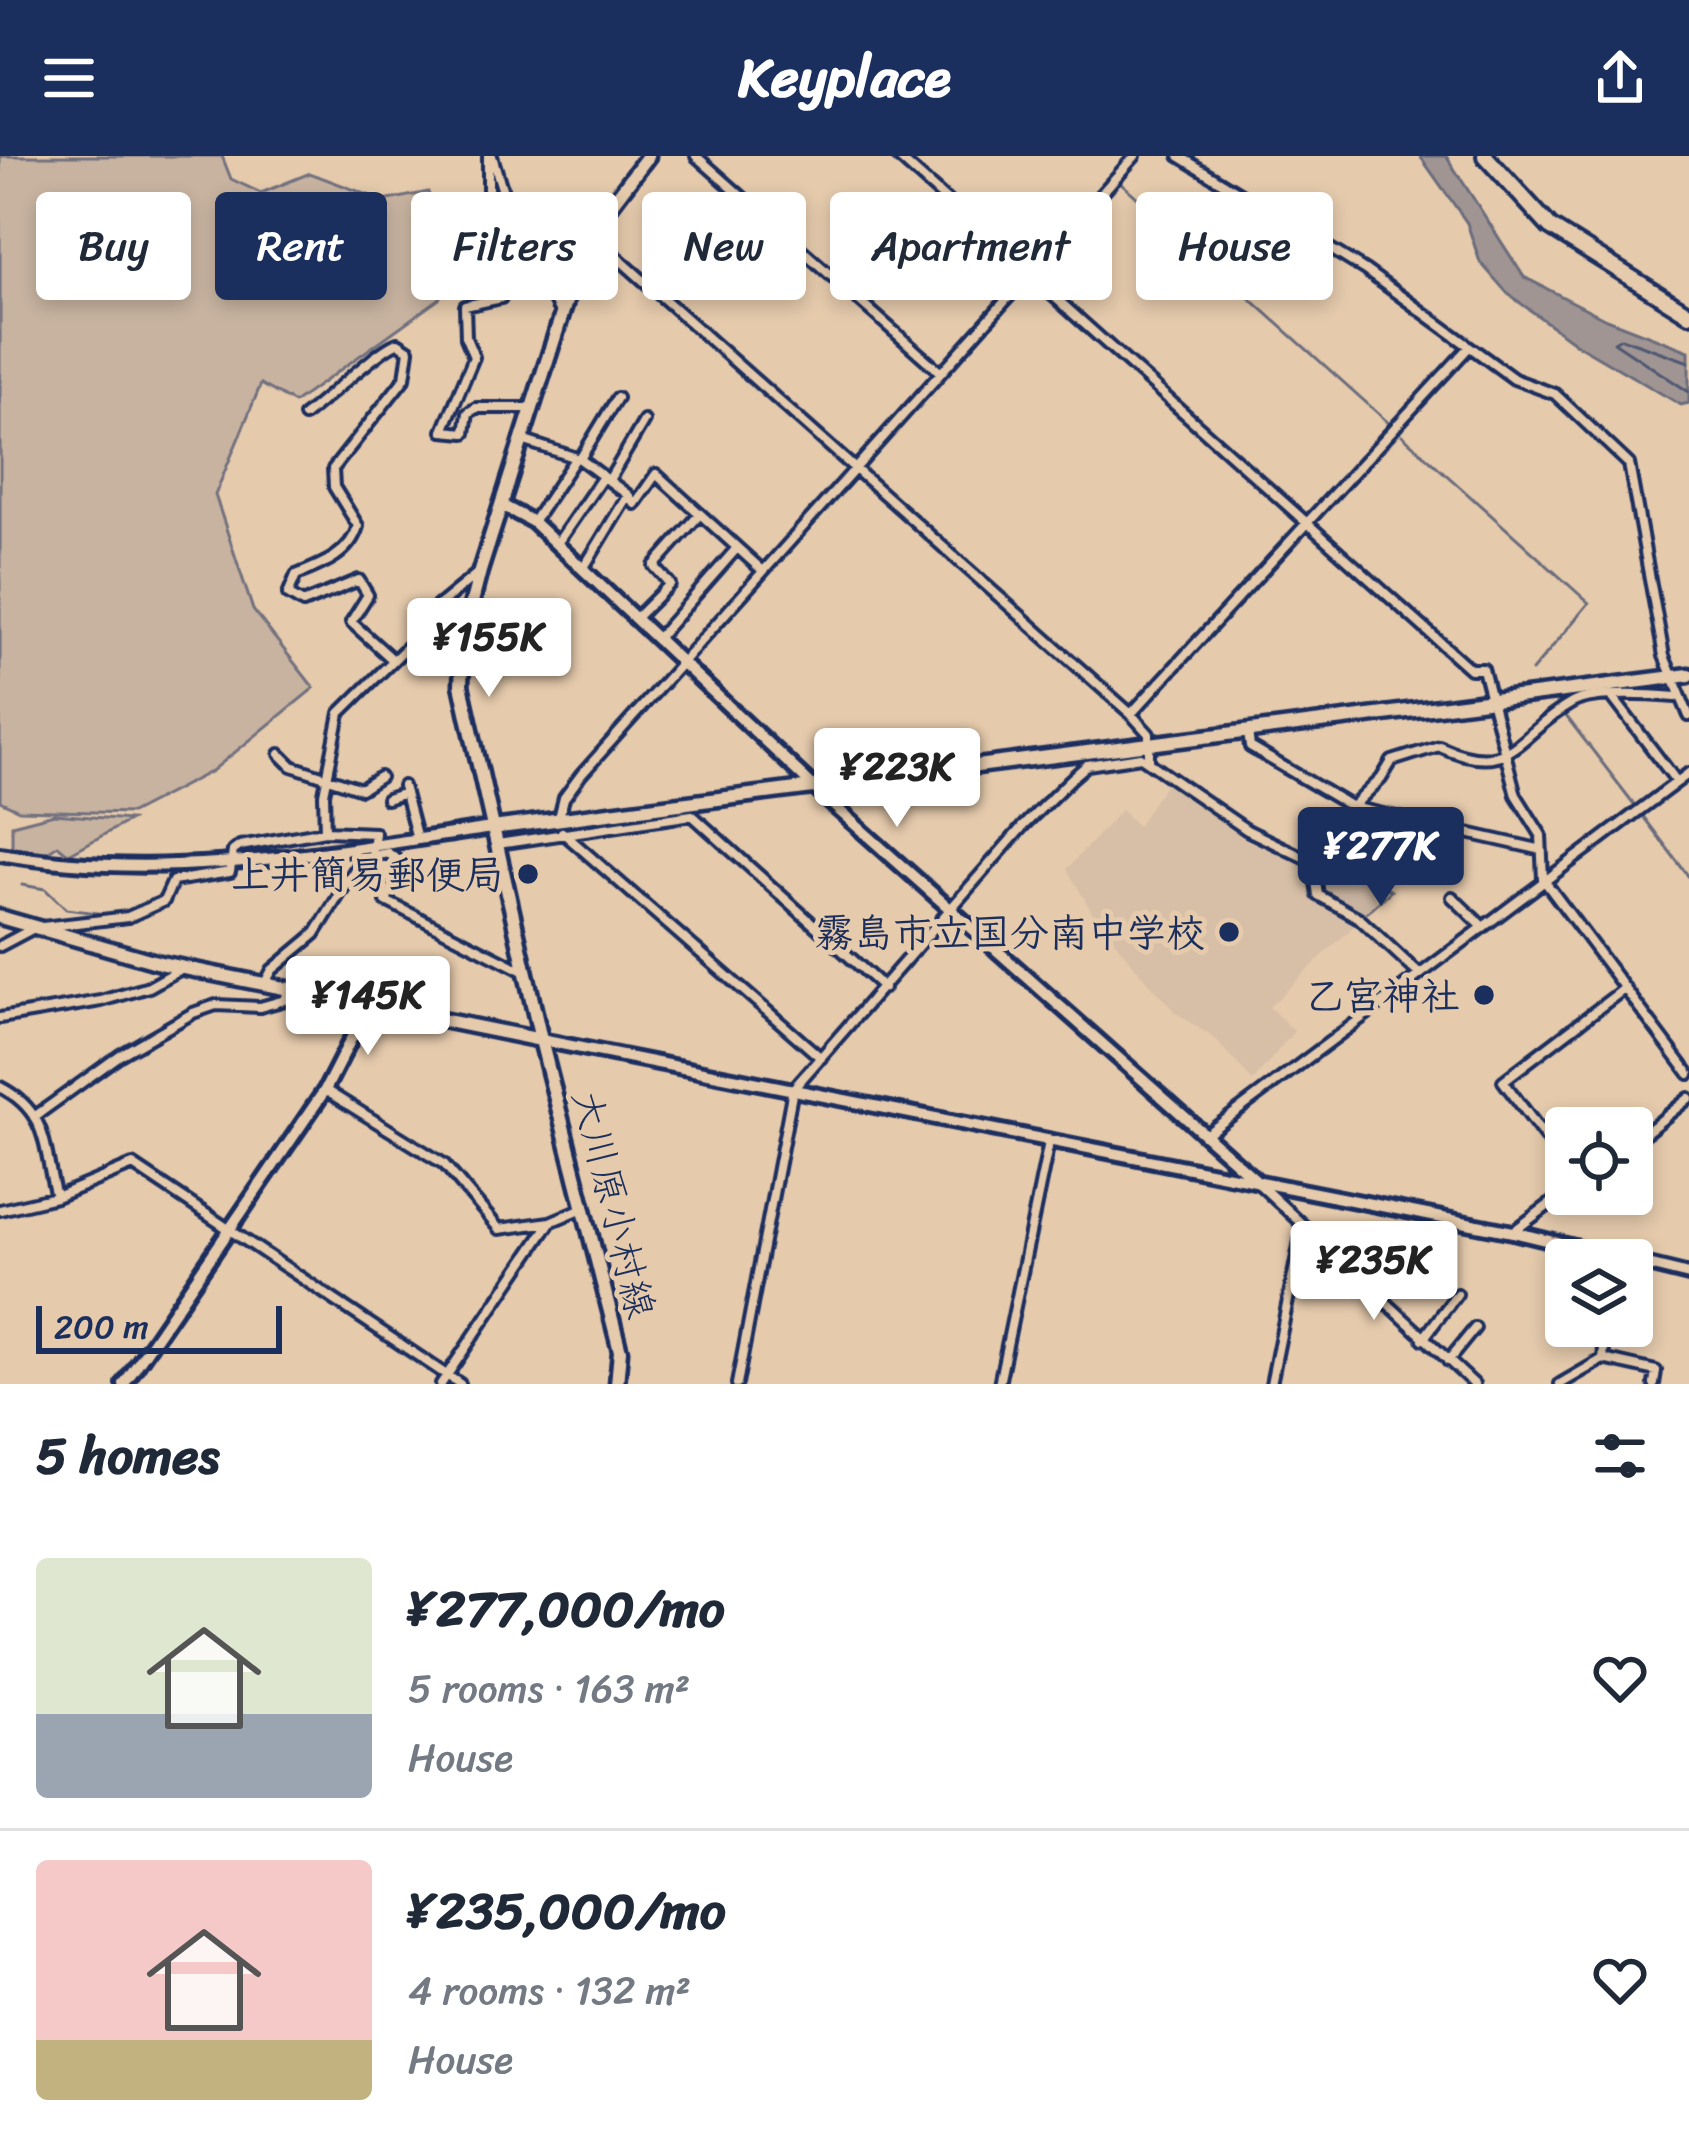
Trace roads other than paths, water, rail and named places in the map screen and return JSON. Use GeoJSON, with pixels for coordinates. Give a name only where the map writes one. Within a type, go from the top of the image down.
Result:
{"type":"FeatureCollection","features":[{"type":"Feature","properties":{"kind":"highway"},"geometry":{"type":"LineString","coordinates":[[1485,156],[1550,227],[1689,314]]}},
{"type":"Feature","properties":{"kind":"main road"},"geometry":{"type":"LineString","coordinates":[[618,197],[648,156]]}},
{"type":"Feature","properties":{"kind":"main road"},"geometry":{"type":"LineString","coordinates":[[567,300],[463,637],[461,685],[492,828],[560,826],[814,785],[1689,675]]}},
{"type":"Feature","properties":{"kind":"main road","name":"大川原小村線"},"geometry":{"type":"LineString","coordinates":[[492,828],[620,1351],[617,1384]]}},
{"type":"Feature","properties":{"kind":"main road"},"geometry":{"type":"LineString","coordinates":[[0,917],[183,968],[541,1040]]}},
{"type":"Feature","properties":{"kind":"street"},"geometry":{"type":"LineString","coordinates":[[490,156],[502,192]]}},
{"type":"Feature","properties":{"kind":"street"},"geometry":{"type":"LineString","coordinates":[[490,156],[490,192]]}},
{"type":"Feature","properties":{"kind":"street"},"geometry":{"type":"LineString","coordinates":[[696,156],[941,373]]}},
{"type":"Feature","properties":{"kind":"street"},"geometry":{"type":"LineString","coordinates":[[897,156],[938,192]]}},
{"type":"Feature","properties":{"kind":"street"},"geometry":{"type":"LineString","coordinates":[[1103,192],[1135,156]]}},
{"type":"Feature","properties":{"kind":"street"},"geometry":{"type":"LineString","coordinates":[[1179,156],[1365,271],[1514,379],[1555,394],[1629,464],[1669,678],[1689,716]]}},
{"type":"Feature","properties":{"kind":"street"},"geometry":{"type":"LineString","coordinates":[[618,258],[1131,714],[1149,734],[1149,761]]}},
{"type":"Feature","properties":{"kind":"street"},"geometry":{"type":"LineString","coordinates":[[493,300],[465,307],[466,338],[475,357],[443,431],[465,433],[468,412],[476,408],[531,408]]}},
{"type":"Feature","properties":{"kind":"street"},"geometry":{"type":"LineString","coordinates":[[553,300],[562,315]]}},
{"type":"Feature","properties":{"kind":"street"},"geometry":{"type":"LineString","coordinates":[[560,826],[568,790],[1007,300]]}},
{"type":"Feature","properties":{"kind":"street"},"geometry":{"type":"LineString","coordinates":[[1058,300],[1470,669],[1484,668],[1516,795],[1541,835],[1538,849],[1543,879],[1689,1074]]}},
{"type":"Feature","properties":{"kind":"street"},"geometry":{"type":"LineString","coordinates":[[304,416],[357,377],[385,345],[398,343],[410,350],[410,367],[398,389],[333,469],[334,487],[358,526],[355,537],[336,556],[296,575],[288,594],[303,603],[359,580],[368,595],[351,615],[351,622],[392,659]]}},
{"type":"Feature","properties":{"kind":"street"},"geometry":{"type":"LineString","coordinates":[[1131,714],[1308,528],[1469,347]]}},
{"type":"Feature","properties":{"kind":"street"},"geometry":{"type":"LineString","coordinates":[[533,522],[617,398]]}},
{"type":"Feature","properties":{"kind":"street"},"geometry":{"type":"LineString","coordinates":[[556,545],[644,421]]}},
{"type":"Feature","properties":{"kind":"street"},"geometry":{"type":"LineString","coordinates":[[522,440],[577,459],[635,504],[656,473],[763,571]]}},
{"type":"Feature","properties":{"kind":"street"},"geometry":{"type":"LineString","coordinates":[[582,571],[628,495]]}},
{"type":"Feature","properties":{"kind":"street"},"geometry":{"type":"LineString","coordinates":[[503,506],[533,522],[680,664],[1208,1133],[1303,1229],[1474,1384]]}},
{"type":"Feature","properties":{"kind":"street"},"geometry":{"type":"LineString","coordinates":[[634,620],[670,584],[654,566],[700,514]]}},
{"type":"Feature","properties":{"kind":"street"},"geometry":{"type":"LineString","coordinates":[[656,640],[737,548]]}},
{"type":"Feature","properties":{"kind":"street"},"geometry":{"type":"LineString","coordinates":[[325,831],[327,776],[340,712],[411,643],[434,609],[480,571]]}},
{"type":"Feature","properties":{"kind":"street"},"geometry":{"type":"LineString","coordinates":[[1419,974],[1358,918],[1318,895],[1313,862],[1392,760],[1414,758],[1439,746],[1470,760],[1505,755],[1575,700],[1678,697]]}},
{"type":"Feature","properties":{"kind":"street"},"geometry":{"type":"LineString","coordinates":[[1613,698],[1677,782]]}},
{"type":"Feature","properties":{"kind":"street"},"geometry":{"type":"LineString","coordinates":[[1247,730],[1250,747],[1352,807],[1538,849]]}},
{"type":"Feature","properties":{"kind":"street"},"geometry":{"type":"LineString","coordinates":[[280,754],[292,766],[361,788],[375,777]]}},
{"type":"Feature","properties":{"kind":"street"},"geometry":{"type":"LineString","coordinates":[[737,1384],[793,1089],[950,908],[1087,765],[1149,761],[1247,830],[1313,862]]}},
{"type":"Feature","properties":{"kind":"street"},"geometry":{"type":"LineString","coordinates":[[1208,1133],[1689,773]]}},
{"type":"Feature","properties":{"kind":"street"},"geometry":{"type":"LineString","coordinates":[[387,799],[404,790],[417,838]]}},
{"type":"Feature","properties":{"kind":"street"},"geometry":{"type":"LineString","coordinates":[[496,844],[560,826],[692,814],[884,988]]}},
{"type":"Feature","properties":{"kind":"street"},"geometry":{"type":"LineString","coordinates":[[560,826],[820,1058]]}},
{"type":"Feature","properties":{"kind":"street"},"geometry":{"type":"LineString","coordinates":[[0,854],[79,866],[232,862],[373,850],[417,838],[492,828]]}},
{"type":"Feature","properties":{"kind":"street"},"geometry":{"type":"LineString","coordinates":[[1,949],[34,928],[128,917],[164,902],[173,881],[230,872],[232,851],[255,841],[325,831],[375,833],[373,850],[362,858],[315,934],[272,970],[265,983]]}},
{"type":"Feature","properties":{"kind":"street"},"geometry":{"type":"LineString","coordinates":[[373,850],[388,853],[402,864],[386,902],[526,973]]}},
{"type":"Feature","properties":{"kind":"street"},"geometry":{"type":"LineString","coordinates":[[1452,897],[1482,926]]}},
{"type":"Feature","properties":{"kind":"street"},"geometry":{"type":"LineString","coordinates":[[0,1018],[100,1001],[149,987],[183,968]]}},
{"type":"Feature","properties":{"kind":"street"},"geometry":{"type":"LineString","coordinates":[[34,1117],[120,1055],[193,1012],[216,1005],[260,1007],[285,1000],[290,988]]}},
{"type":"Feature","properties":{"kind":"street"},"geometry":{"type":"LineString","coordinates":[[1545,1137],[1503,1081],[1624,989]]}},
{"type":"Feature","properties":{"kind":"street"},"geometry":{"type":"LineString","coordinates":[[124,1384],[325,1090],[369,1004]]}},
{"type":"Feature","properties":{"kind":"street"},"geometry":{"type":"LineString","coordinates":[[541,1040],[1545,1239]]}},
{"type":"Feature","properties":{"kind":"street"},"geometry":{"type":"LineString","coordinates":[[0,1088],[34,1117],[52,1152],[56,1197]]}},
{"type":"Feature","properties":{"kind":"street"},"geometry":{"type":"LineString","coordinates":[[325,1090],[444,1164],[500,1229],[550,1222],[584,1207]]}},
{"type":"Feature","properties":{"kind":"street"},"geometry":{"type":"LineString","coordinates":[[1653,1127],[1689,1098]]}},
{"type":"Feature","properties":{"kind":"street"},"geometry":{"type":"LineString","coordinates":[[999,1384],[1049,1142]]}},
{"type":"Feature","properties":{"kind":"street"},"geometry":{"type":"LineString","coordinates":[[0,1210],[56,1197],[133,1165],[444,1379],[460,1384]]}},
{"type":"Feature","properties":{"kind":"street"},"geometry":{"type":"LineString","coordinates":[[1513,1232],[1545,1208]]}},
{"type":"Feature","properties":{"kind":"street"},"geometry":{"type":"LineString","coordinates":[[444,1379],[550,1222]]}},
{"type":"Feature","properties":{"kind":"street"},"geometry":{"type":"LineString","coordinates":[[1271,1384],[1303,1229]]}},
{"type":"Feature","properties":{"kind":"street"},"geometry":{"type":"LineString","coordinates":[[1653,1266],[1689,1275]]}},
{"type":"Feature","properties":{"kind":"street"},"geometry":{"type":"LineString","coordinates":[[1423,1339],[1457,1294]]}},
{"type":"Feature","properties":{"kind":"street"},"geometry":{"type":"LineString","coordinates":[[1448,1361],[1474,1328]]}},
{"type":"Feature","properties":{"kind":"street"},"geometry":{"type":"LineString","coordinates":[[1603,1359],[1604,1347]]}},
{"type":"Feature","properties":{"kind":"street"},"geometry":{"type":"LineString","coordinates":[[1560,1384],[1603,1359],[1656,1371],[1654,1384]]}},
{"type":"Feature","properties":{"kind":"water"},"geometry":{"type":"Polygon","coordinates":[[[1420,156],[1446,156],[1524,277],[1606,319],[1689,351],[1689,403],[1681,405],[1578,345],[1508,294],[1480,262],[1467,223],[1420,156]]]}},
{"type":"Feature","properties":{"kind":"waterway"},"geometry":{"type":"LineString","coordinates":[[1120,182],[1391,425]]}},
{"type":"Feature","properties":{"kind":"waterway"},"geometry":{"type":"LineString","coordinates":[[1402,435],[1589,603],[1532,671]]}},
{"type":"Feature","properties":{"kind":"waterway"},"geometry":{"type":"LineString","coordinates":[[1566,716],[1637,808]]}},
{"type":"Feature","properties":{"kind":"waterway"},"geometry":{"type":"LineString","coordinates":[[1642,815],[1689,877]]}},
{"type":"Feature","properties":{"kind":"waterway"},"geometry":{"type":"LineString","coordinates":[[139,908],[161,898],[167,883]]}},
{"type":"Feature","properties":{"kind":"waterway"},"geometry":{"type":"LineString","coordinates":[[22,885],[45,889],[66,909],[113,915]]}},
{"type":"Feature","properties":{"kind":"place","name":"上井簡易郵便局"},"geometry":{"type":"Point","coordinates":[528,874]}},
{"type":"Feature","properties":{"kind":"place","name":"霧島市立国分南中学校"},"geometry":{"type":"Point","coordinates":[1229,932]}},
{"type":"Feature","properties":{"kind":"place","name":"乙宮神社"},"geometry":{"type":"Point","coordinates":[1484,995]}}]}
